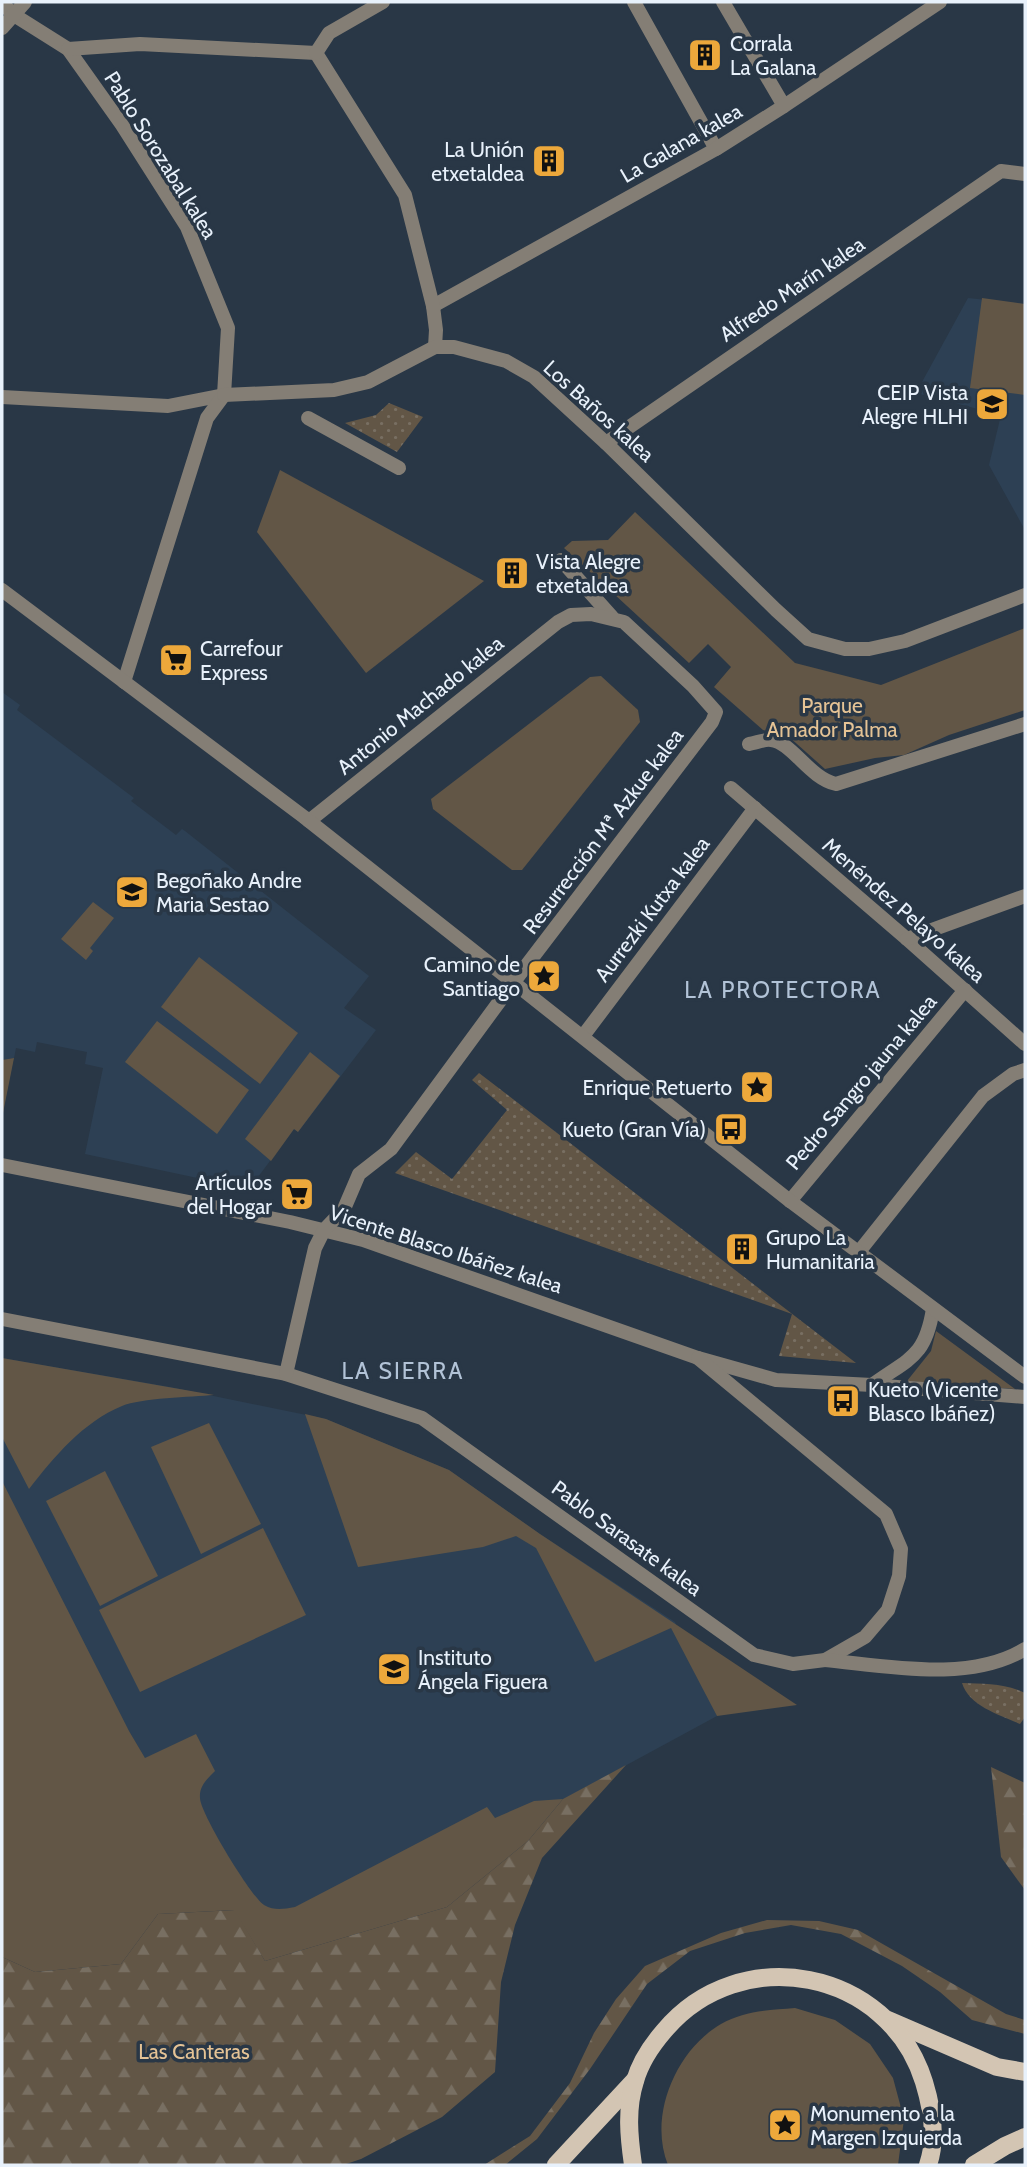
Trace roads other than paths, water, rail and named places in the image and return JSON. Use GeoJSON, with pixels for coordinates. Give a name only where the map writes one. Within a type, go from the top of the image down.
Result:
{"type":"FeatureCollection","features":[{"type":"Feature","properties":{"kind":"main road"},"geometry":{"type":"LineString","coordinates":[[556,2165],[635,2080],[652,2046],[677,2016],[708,1994],[744,1980],[783,1976],[821,1981],[857,1996],[888,2020],[996,2067],[1025,2072]]}},
{"type":"Feature","properties":{"kind":"main road"},"geometry":{"type":"LineString","coordinates":[[888,2020],[917,2059],[932,2106],[931,2155],[928,2165]]}},
{"type":"Feature","properties":{"kind":"main road"},"geometry":{"type":"LineString","coordinates":[[633,2165],[627,2127],[635,2080]]}},
{"type":"Feature","properties":{"kind":"main road"},"geometry":{"type":"LineString","coordinates":[[974,2165],[1025,2137]]}},
{"type":"Feature","properties":{"kind":"street"},"geometry":{"type":"LineString","coordinates":[[2,28],[25,2]]}},
{"type":"Feature","properties":{"kind":"street"},"geometry":{"type":"LineString","coordinates":[[316,53],[329,33],[383,2]]}},
{"type":"Feature","properties":{"kind":"street"},"geometry":{"type":"LineString","coordinates":[[635,2],[716,149]]}},
{"type":"Feature","properties":{"kind":"street"},"geometry":{"type":"LineString","coordinates":[[723,2],[784,106]]}},
{"type":"Feature","properties":{"kind":"street","name":"La Galana kalea"},"geometry":{"type":"LineString","coordinates":[[433,306],[716,149],[940,2]]}},
{"type":"Feature","properties":{"kind":"street","name":"Pablo Sorozabal kalea"},"geometry":{"type":"LineString","coordinates":[[2,3],[14,15],[68,49],[122,125],[187,227],[228,328],[224,395],[207,418],[124,682]]}},
{"type":"Feature","properties":{"kind":"street"},"geometry":{"type":"LineString","coordinates":[[68,49],[140,44],[316,53]]}},
{"type":"Feature","properties":{"kind":"street"},"geometry":{"type":"LineString","coordinates":[[2,397],[168,405],[224,395],[334,390],[368,382],[435,347],[433,306],[405,195],[316,53]]}},
{"type":"Feature","properties":{"kind":"street","name":"Alfredo Marín kalea"},"geometry":{"type":"LineString","coordinates":[[606,443],[1001,171],[1025,174]]}},
{"type":"Feature","properties":{"kind":"street","name":"Los Baños kalea"},"geometry":{"type":"LineString","coordinates":[[435,347],[454,346],[506,361],[534,377],[808,639],[845,649],[869,649],[905,641],[1025,595]]}},
{"type":"Feature","properties":{"kind":"street"},"geometry":{"type":"LineString","coordinates":[[308,418],[399,468]]}},
{"type":"Feature","properties":{"kind":"street"},"geometry":{"type":"LineString","coordinates":[[561,560],[612,617]]}},
{"type":"Feature","properties":{"kind":"street"},"geometry":{"type":"LineString","coordinates":[[2,590],[309,821],[790,1201],[1025,1377]]}},
{"type":"Feature","properties":{"kind":"street","name":"Antonio Machado kalea"},"geometry":{"type":"LineString","coordinates":[[309,821],[558,622],[571,615],[612,617]]}},
{"type":"Feature","properties":{"kind":"street","name":"Resurrección Mª Azkue kalea"},"geometry":{"type":"LineString","coordinates":[[286,1374],[315,1248],[324,1230],[344,1209],[359,1174],[391,1149],[513,982],[712,722],[716,712],[710,703],[634,630],[612,617]]}},
{"type":"Feature","properties":{"kind":"street"},"geometry":{"type":"LineString","coordinates":[[749,744],[771,740],[779,743],[817,776],[836,784],[1025,724]]}},
{"type":"Feature","properties":{"kind":"street","name":"Menéndez Pelayo kalea"},"geometry":{"type":"LineString","coordinates":[[731,788],[1025,1044]]}},
{"type":"Feature","properties":{"kind":"street","name":"Aurrezki Kutxa kalea"},"geometry":{"type":"LineString","coordinates":[[583,1035],[755,808]]}},
{"type":"Feature","properties":{"kind":"street"},"geometry":{"type":"LineString","coordinates":[[907,939],[1025,896]]}},
{"type":"Feature","properties":{"kind":"street","name":"Pedro Sangro jauna kalea"},"geometry":{"type":"LineString","coordinates":[[790,1201],[965,990]]}},
{"type":"Feature","properties":{"kind":"street"},"geometry":{"type":"LineString","coordinates":[[858,1253],[983,1096],[1013,1074],[1025,1070]]}},
{"type":"Feature","properties":{"kind":"street","name":"Vicente Blasco Ibáñez kalea"},"geometry":{"type":"LineString","coordinates":[[2,1165],[363,1240],[698,1358],[776,1380],[1025,1397]]}},
{"type":"Feature","properties":{"kind":"street"},"geometry":{"type":"LineString","coordinates":[[872,1385],[919,1352],[929,1333],[933,1310]]}},
{"type":"Feature","properties":{"kind":"street","name":"Pablo Sarasate kalea"},"geometry":{"type":"LineString","coordinates":[[2,1319],[286,1374],[422,1418],[754,1655],[793,1664],[825,1660],[864,1637],[888,1610],[899,1576],[901,1549],[886,1514],[698,1358]]}},
{"type":"Feature","properties":{"kind":"street"},"geometry":{"type":"LineString","coordinates":[[825,1660],[954,1670],[989,1664],[1025,1649]]}},
{"type":"Feature","properties":{"kind":"place","name":"Corrala La Galana"},"geometry":{"type":"Point","coordinates":[705,55]}},
{"type":"Feature","properties":{"kind":"place","name":"La Unión etxetaldea"},"geometry":{"type":"Point","coordinates":[549,161]}},
{"type":"Feature","properties":{"kind":"place","name":"CEIP Vista Alegre HLHI"},"geometry":{"type":"Point","coordinates":[992,404]}},
{"type":"Feature","properties":{"kind":"place","name":"Vista Alegre etxetaldea"},"geometry":{"type":"Point","coordinates":[512,573]}},
{"type":"Feature","properties":{"kind":"place","name":"Carrefour Express"},"geometry":{"type":"Point","coordinates":[176,660]}},
{"type":"Feature","properties":{"kind":"place","name":"Begoñako Andre Maria Sestao"},"geometry":{"type":"Point","coordinates":[132,892]}},
{"type":"Feature","properties":{"kind":"place","name":"Camino de Santiago"},"geometry":{"type":"Point","coordinates":[544,976]}},
{"type":"Feature","properties":{"kind":"place","name":"Enrique Retuerto"},"geometry":{"type":"Point","coordinates":[757,1087]}},
{"type":"Feature","properties":{"kind":"place","name":"Kueto (Gran Vía)"},"geometry":{"type":"Point","coordinates":[731,1129]}},
{"type":"Feature","properties":{"kind":"place","name":"Artículos del Hogar"},"geometry":{"type":"Point","coordinates":[297,1194]}},
{"type":"Feature","properties":{"kind":"place","name":"Grupo La Humanitaria"},"geometry":{"type":"Point","coordinates":[742,1249]}},
{"type":"Feature","properties":{"kind":"place","name":"Kueto (Vicente Blasco Ibáñez)"},"geometry":{"type":"Point","coordinates":[843,1401]}},
{"type":"Feature","properties":{"kind":"place","name":"Instituto Ángela Figuera"},"geometry":{"type":"Point","coordinates":[394,1669]}},
{"type":"Feature","properties":{"kind":"place","name":"Monumento a la Margen Izquierda"},"geometry":{"type":"Point","coordinates":[785,2125]}},
{"type":"Feature","properties":{"kind":"district","name":"LA PROTECTORA"},"geometry":{"type":"Point","coordinates":[783,990]}},
{"type":"Feature","properties":{"kind":"district","name":"LA SIERRA"},"geometry":{"type":"Point","coordinates":[403,1371]}},
{"type":"Feature","properties":{"kind":"park label","name":"Parque Amador Palma"},"geometry":{"type":"Point","coordinates":[832,717]}},
{"type":"Feature","properties":{"kind":"park label","name":"Las Canteras"},"geometry":{"type":"Point","coordinates":[194,2051]}}]}
